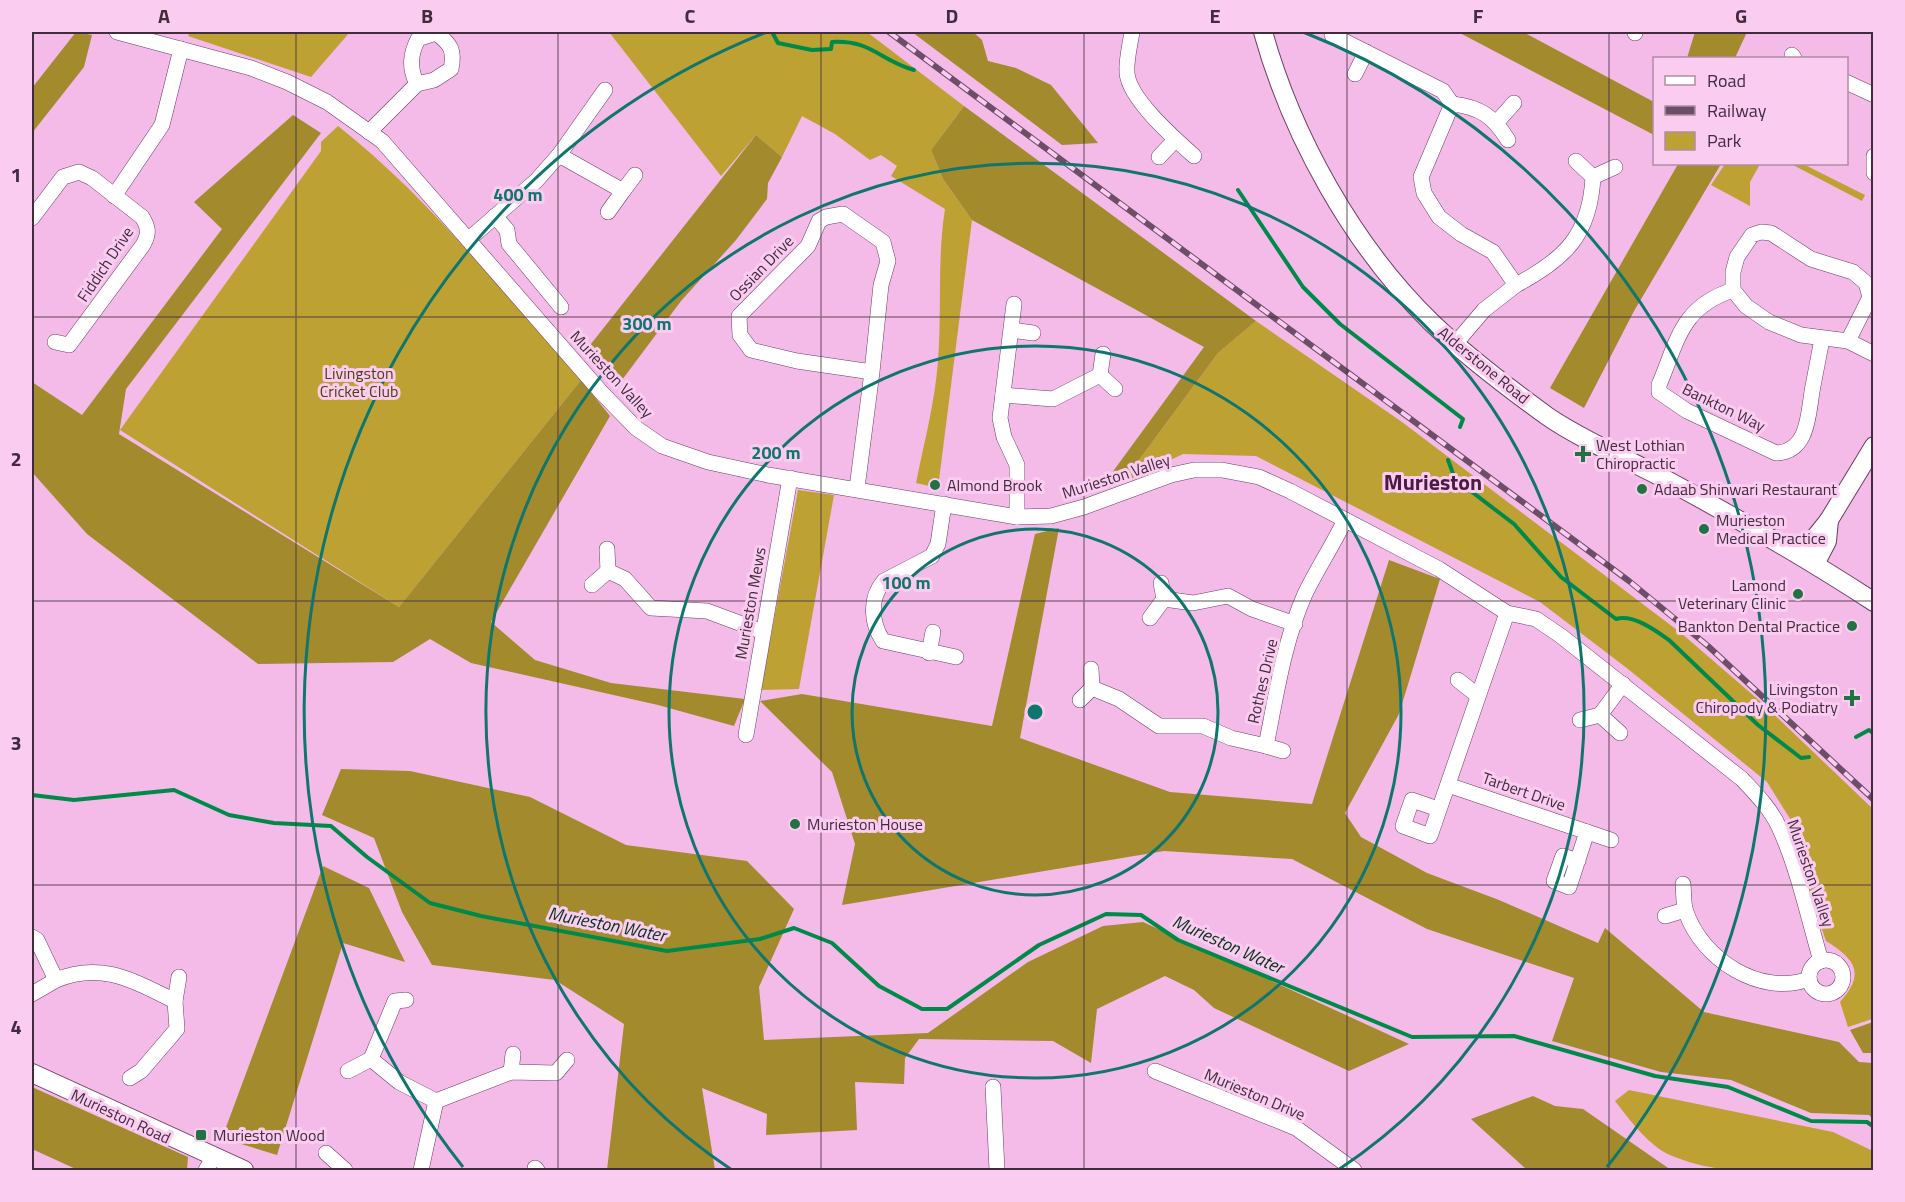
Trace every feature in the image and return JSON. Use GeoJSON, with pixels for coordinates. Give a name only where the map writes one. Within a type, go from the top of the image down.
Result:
{"type":"FeatureCollection","features":[{"type":"Feature","properties":{"kind":"street","name":"Murieston Valley"},"geometry":{"type":"LineString","coordinates":[[117,32],[251,68],[287,82],[327,102],[382,141],[601,392],[636,428],[662,446],[708,462],[1017,517],[1062,513],[1171,475],[1194,471],[1222,470],[1259,477],[1439,569],[1507,613],[1536,619],[1623,684],[1742,779],[1762,800],[1778,825],[1787,849],[1821,961]]}},
{"type":"Feature","properties":{"kind":"street","name":"Alderstone Road"},"geometry":{"type":"LineString","coordinates":[[1263,32],[1289,111],[1318,170],[1351,223],[1422,313],[1455,344],[1548,417],[1808,559],[1874,602]]}},
{"type":"Feature","properties":{"kind":"street"},"geometry":{"type":"LineString","coordinates":[[1128,33],[1127,75],[1134,93],[1175,140],[1194,156]]}},
{"type":"Feature","properties":{"kind":"street"},"geometry":{"type":"LineString","coordinates":[[1332,35],[1443,91],[1452,104]]}},
{"type":"Feature","properties":{"kind":"street"},"geometry":{"type":"LineString","coordinates":[[114,196],[160,130],[181,49]]}},
{"type":"Feature","properties":{"kind":"street"},"geometry":{"type":"LineString","coordinates":[[1355,74],[1366,52]]}},
{"type":"Feature","properties":{"kind":"street"},"geometry":{"type":"LineString","coordinates":[[1848,83],[1874,95]]}},
{"type":"Feature","properties":{"kind":"street"},"geometry":{"type":"LineString","coordinates":[[369,132],[417,84]]}},
{"type":"Feature","properties":{"kind":"street"},"geometry":{"type":"LineString","coordinates":[[469,239],[536,181],[559,155],[605,90]]}},
{"type":"Feature","properties":{"kind":"street"},"geometry":{"type":"LineString","coordinates":[[1497,122],[1514,103]]}},
{"type":"Feature","properties":{"kind":"street"},"geometry":{"type":"LineString","coordinates":[[1452,104],[1421,177],[1424,193],[1439,217],[1461,234],[1493,252],[1516,285]]}},
{"type":"Feature","properties":{"kind":"street"},"geometry":{"type":"LineString","coordinates":[[1452,104],[1468,105],[1497,122],[1508,140]]}},
{"type":"Feature","properties":{"kind":"street"},"geometry":{"type":"LineString","coordinates":[[1159,157],[1175,140]]}},
{"type":"Feature","properties":{"kind":"street"},"geometry":{"type":"LineString","coordinates":[[559,155],[623,191]]}},
{"type":"Feature","properties":{"kind":"street"},"geometry":{"type":"LineString","coordinates":[[1874,156],[1874,173]]}},
{"type":"Feature","properties":{"kind":"street"},"geometry":{"type":"LineString","coordinates":[[1576,160],[1593,177]]}},
{"type":"Feature","properties":{"kind":"street"},"geometry":{"type":"LineString","coordinates":[[1593,177],[1615,167]]}},
{"type":"Feature","properties":{"kind":"street","name":"Fiddich Drive"},"geometry":{"type":"LineString","coordinates":[[32,218],[63,177],[79,172],[92,178],[142,217],[148,226],[148,234],[69,345],[55,342]]}},
{"type":"Feature","properties":{"kind":"street"},"geometry":{"type":"LineString","coordinates":[[608,212],[634,175]]}},
{"type":"Feature","properties":{"kind":"street"},"geometry":{"type":"LineString","coordinates":[[1455,344],[1484,310],[1516,285],[1560,258],[1576,240],[1586,217],[1593,177]]}},
{"type":"Feature","properties":{"kind":"street","name":"Ossian Drive"},"geometry":{"type":"LineString","coordinates":[[857,488],[872,372],[881,285],[888,261],[883,242],[843,214],[826,217],[819,221],[808,246],[739,316],[740,335],[751,350],[826,366],[872,372]]}},
{"type":"Feature","properties":{"kind":"street"},"geometry":{"type":"LineString","coordinates":[[495,216],[507,230],[509,244],[561,307]]}},
{"type":"Feature","properties":{"kind":"street"},"geometry":{"type":"LineString","coordinates":[[1848,341],[1870,297],[1866,283],[1852,272],[1811,259],[1771,233],[1761,232],[1752,235],[1743,246],[1733,272],[1733,290],[1746,306],[1769,322],[1801,335],[1848,341],[1874,354]]}},
{"type":"Feature","properties":{"kind":"street","name":"Bankton Way"},"geometry":{"type":"LineString","coordinates":[[1733,290],[1709,300],[1681,328],[1659,385],[1659,392],[1687,411],[1776,453],[1793,448],[1804,432],[1810,414],[1822,339]]}},
{"type":"Feature","properties":{"kind":"street"},"geometry":{"type":"LineString","coordinates":[[1014,304],[1000,418],[1004,437],[1017,465],[1017,517]]}},
{"type":"Feature","properties":{"kind":"street"},"geometry":{"type":"LineString","coordinates":[[1011,330],[1034,333]]}},
{"type":"Feature","properties":{"kind":"street"},"geometry":{"type":"LineString","coordinates":[[1100,375],[1103,354]]}},
{"type":"Feature","properties":{"kind":"street"},"geometry":{"type":"LineString","coordinates":[[1003,395],[1053,399],[1100,375]]}},
{"type":"Feature","properties":{"kind":"street"},"geometry":{"type":"LineString","coordinates":[[1100,375],[1115,389]]}},
{"type":"Feature","properties":{"kind":"street"},"geometry":{"type":"LineString","coordinates":[[1808,559],[1874,446]]}},
{"type":"Feature","properties":{"kind":"street","name":"Murieston Mews"},"geometry":{"type":"LineString","coordinates":[[746,735],[790,478]]}},
{"type":"Feature","properties":{"kind":"street"},"geometry":{"type":"LineString","coordinates":[[944,504],[938,544],[932,556],[919,565],[889,576],[879,586],[873,613],[874,628],[883,641],[929,653],[956,657]]}},
{"type":"Feature","properties":{"kind":"street","name":"Rothes Drive"},"geometry":{"type":"LineString","coordinates":[[1266,746],[1278,684],[1295,624],[1306,594],[1345,520]]}},
{"type":"Feature","properties":{"kind":"street"},"geometry":{"type":"LineString","coordinates":[[607,549],[608,571]]}},
{"type":"Feature","properties":{"kind":"street"},"geometry":{"type":"LineString","coordinates":[[608,571],[625,579],[651,608],[694,609],[763,632]]}},
{"type":"Feature","properties":{"kind":"street"},"geometry":{"type":"LineString","coordinates":[[592,585],[608,571]]}},
{"type":"Feature","properties":{"kind":"street"},"geometry":{"type":"LineString","coordinates":[[1150,618],[1164,599],[1161,583]]}},
{"type":"Feature","properties":{"kind":"street","name":"Rothes Drive"},"geometry":{"type":"LineString","coordinates":[[1164,599],[1193,603],[1228,596],[1252,609],[1295,624]]}},
{"type":"Feature","properties":{"kind":"street"},"geometry":{"type":"LineString","coordinates":[[1438,809],[1507,613]]}},
{"type":"Feature","properties":{"kind":"street"},"geometry":{"type":"LineString","coordinates":[[929,653],[933,632]]}},
{"type":"Feature","properties":{"kind":"street"},"geometry":{"type":"LineString","coordinates":[[1080,700],[1092,688],[1091,669]]}},
{"type":"Feature","properties":{"kind":"street"},"geometry":{"type":"LineString","coordinates":[[1458,680],[1478,695]]}},
{"type":"Feature","properties":{"kind":"street"},"geometry":{"type":"LineString","coordinates":[[1580,720],[1600,715],[1623,684]]}},
{"type":"Feature","properties":{"kind":"street","name":"Rothes Drive"},"geometry":{"type":"LineString","coordinates":[[1092,688],[1119,699],[1159,726],[1203,726],[1231,738],[1283,752]]}},
{"type":"Feature","properties":{"kind":"street"},"geometry":{"type":"LineString","coordinates":[[1600,715],[1620,733]]}},
{"type":"Feature","properties":{"kind":"street","name":"Tarbert Drive"},"geometry":{"type":"LineString","coordinates":[[1448,785],[1611,840]]}},
{"type":"Feature","properties":{"kind":"street"},"geometry":{"type":"LineString","coordinates":[[1578,861],[1587,832]]}},
{"type":"Feature","properties":{"kind":"street"},"geometry":{"type":"LineString","coordinates":[[1683,884],[1685,910],[1714,957],[1729,966],[1779,984],[1796,984],[1809,979]]}},
{"type":"Feature","properties":{"kind":"street"},"geometry":{"type":"LineString","coordinates":[[1665,916],[1685,910]]}},
{"type":"Feature","properties":{"kind":"street"},"geometry":{"type":"LineString","coordinates":[[32,937],[37,939],[56,980]]}},
{"type":"Feature","properties":{"kind":"street"},"geometry":{"type":"LineString","coordinates":[[1821,961],[1833,962],[1841,969],[1840,986],[1833,992],[1818,992],[1809,979],[1812,968],[1821,961]]}},
{"type":"Feature","properties":{"kind":"street"},"geometry":{"type":"LineString","coordinates":[[32,994],[74,972],[95,971],[126,978],[175,1001]]}},
{"type":"Feature","properties":{"kind":"street"},"geometry":{"type":"LineString","coordinates":[[140,1076],[177,1029],[175,1001],[180,977]]}},
{"type":"Feature","properties":{"kind":"street"},"geometry":{"type":"LineString","coordinates":[[348,1071],[371,1059],[396,1000]]}},
{"type":"Feature","properties":{"kind":"street"},"geometry":{"type":"LineString","coordinates":[[511,1072],[513,1054]]}},
{"type":"Feature","properties":{"kind":"street"},"geometry":{"type":"LineString","coordinates":[[371,1059],[399,1082],[436,1101],[511,1072],[559,1078],[567,1060]]}},
{"type":"Feature","properties":{"kind":"street","name":"Murieston Road"},"geometry":{"type":"LineString","coordinates":[[32,1073],[209,1164],[244,1170]]}},
{"type":"Feature","properties":{"kind":"street","name":"Murieston Drive"},"geometry":{"type":"LineString","coordinates":[[1162,1080],[1296,1128],[1354,1170]]}},
{"type":"Feature","properties":{"kind":"street"},"geometry":{"type":"LineString","coordinates":[[990,1097],[997,1170]]}},
{"type":"Feature","properties":{"kind":"street"},"geometry":{"type":"LineString","coordinates":[[421,1170],[436,1101]]}},
{"type":"Feature","properties":{"kind":"street"},"geometry":{"type":"LineString","coordinates":[[326,1153],[339,1169]]}},
{"type":"Feature","properties":{"kind":"green space"},"geometry":{"type":"Polygon","coordinates":[[[190,32],[350,32],[311,77],[188,36],[190,32]]]}},
{"type":"Feature","properties":{"kind":"green space"},"geometry":{"type":"Polygon","coordinates":[[[609,32],[867,32],[964,106],[931,150],[943,179],[972,220],[938,488],[916,483],[937,376],[941,247],[945,209],[891,176],[897,166],[881,155],[870,160],[835,134],[802,116],[782,157],[756,135],[721,176],[609,32]]]}},
{"type":"Feature","properties":{"kind":"green space","name":"Livingston Cricket Club"},"geometry":{"type":"Polygon","coordinates":[[[338,126],[372,154],[435,215],[581,380],[399,607],[120,430],[321,151],[321,142],[338,126]]]}},
{"type":"Feature","properties":{"kind":"green space"},"geometry":{"type":"Polygon","coordinates":[[[1724,165],[1759,165],[1750,182],[1750,206],[1711,185],[1724,165]]]}},
{"type":"Feature","properties":{"kind":"green space"},"geometry":{"type":"Polygon","coordinates":[[[1793,165],[1805,165],[1865,195],[1862,201],[1793,165]]]}},
{"type":"Feature","properties":{"kind":"green space"},"geometry":{"type":"Polygon","coordinates":[[[1256,321],[1402,422],[1681,633],[1761,702],[1873,809],[1872,1019],[1848,1027],[1840,1002],[1853,983],[1854,967],[1844,954],[1826,941],[1794,845],[1804,847],[1802,838],[1767,782],[1628,669],[1540,602],[1256,456],[1183,454],[1122,483],[1218,353],[1256,321]]]}},
{"type":"Feature","properties":{"kind":"green space"},"geometry":{"type":"Polygon","coordinates":[[[798,490],[834,495],[799,689],[761,690],[798,490]]]}},
{"type":"Feature","properties":{"kind":"green space"},"geometry":{"type":"Polygon","coordinates":[[[1629,1090],[1833,1132],[1873,1151],[1873,1170],[1770,1173],[1693,1163],[1662,1151],[1647,1139],[1615,1101],[1629,1090]]]}},
{"type":"Feature","properties":{"kind":"shaded area"},"geometry":{"type":"Polygon","coordinates":[[[76,32],[92,35],[84,67],[32,133],[32,88],[76,32]]]}},
{"type":"Feature","properties":{"kind":"shaded area"},"geometry":{"type":"Polygon","coordinates":[[[912,32],[973,32],[982,40],[988,61],[1016,68],[1051,85],[1098,143],[1062,145],[912,32]]]}},
{"type":"Feature","properties":{"kind":"shaded area"},"geometry":{"type":"Polygon","coordinates":[[[1458,32],[1523,32],[1653,101],[1653,134],[1458,32]]]}},
{"type":"Feature","properties":{"kind":"shaded area"},"geometry":{"type":"Polygon","coordinates":[[[1695,32],[1747,32],[1735,57],[1687,57],[1695,32]]]}},
{"type":"Feature","properties":{"kind":"shaded area"},"geometry":{"type":"Polygon","coordinates":[[[964,106],[1256,321],[1218,353],[1122,483],[1106,481],[1204,347],[972,220],[943,179],[931,150],[964,106]]]}},
{"type":"Feature","properties":{"kind":"shaded area"},"geometry":{"type":"Polygon","coordinates":[[[293,115],[321,133],[126,389],[119,434],[399,607],[581,380],[610,416],[491,622],[535,660],[611,683],[745,699],[734,726],[658,705],[471,663],[430,639],[393,662],[258,664],[87,534],[32,472],[32,382],[82,415],[222,229],[194,202],[293,115]]]}},
{"type":"Feature","properties":{"kind":"shaded area"},"geometry":{"type":"Polygon","coordinates":[[[756,135],[782,157],[768,183],[767,199],[736,240],[681,301],[619,384],[587,349],[756,135]]]}},
{"type":"Feature","properties":{"kind":"shaded area"},"geometry":{"type":"Polygon","coordinates":[[[1677,165],[1720,165],[1634,311],[1584,408],[1550,388],[1677,165]]]}},
{"type":"Feature","properties":{"kind":"shaded area"},"geometry":{"type":"Polygon","coordinates":[[[1059,528],[1020,738],[1170,792],[1312,804],[1389,560],[1440,579],[1399,714],[1345,813],[1361,837],[1427,873],[1499,900],[1598,943],[1605,928],[1704,1012],[1839,1042],[1859,1062],[1873,1063],[1873,1119],[1869,1115],[1811,1113],[1731,1080],[1661,1072],[1552,1041],[1574,978],[1427,929],[1292,859],[1164,851],[842,905],[855,844],[832,772],[760,701],[802,694],[992,726],[1035,534],[1059,528]]]}},
{"type":"Feature","properties":{"kind":"shaded area"},"geometry":{"type":"Polygon","coordinates":[[[341,769],[410,771],[530,797],[626,845],[747,861],[794,909],[759,987],[764,1040],[928,1033],[1028,962],[1103,926],[1143,922],[1409,1044],[1349,1071],[1214,1008],[1194,990],[1165,976],[1097,1009],[1091,1063],[1053,1041],[919,1039],[905,1058],[904,1084],[855,1082],[857,1130],[766,1135],[767,1114],[702,1088],[715,1170],[607,1170],[624,1024],[555,980],[432,965],[402,912],[374,838],[322,815],[341,769]]]}},
{"type":"Feature","properties":{"kind":"shaded area"},"geometry":{"type":"Polygon","coordinates":[[[323,866],[369,888],[405,962],[343,943],[277,1155],[222,1138],[323,866]]]}},
{"type":"Feature","properties":{"kind":"shaded area"},"geometry":{"type":"Polygon","coordinates":[[[1873,1022],[1873,1053],[1863,1053],[1850,1030],[1873,1022]]]}},
{"type":"Feature","properties":{"kind":"shaded area"},"geometry":{"type":"Polygon","coordinates":[[[32,1087],[188,1157],[187,1170],[78,1170],[32,1149],[32,1087]]]}},
{"type":"Feature","properties":{"kind":"shaded area"},"geometry":{"type":"Polygon","coordinates":[[[1533,1096],[1555,1106],[1583,1109],[1671,1170],[1527,1170],[1471,1119],[1533,1096]]]}},
{"type":"Feature","properties":{"kind":"waterway"},"geometry":{"type":"LineString","coordinates":[[772,32],[778,43],[812,50],[831,49],[832,42],[857,44],[914,70]]}},
{"type":"Feature","properties":{"kind":"waterway"},"geometry":{"type":"LineString","coordinates":[[1238,190],[1303,287],[1340,324],[1463,419],[1460,427]]}},
{"type":"Feature","properties":{"kind":"waterway"},"geometry":{"type":"LineString","coordinates":[[1448,460],[1455,479],[1514,524],[1561,577],[1616,619],[1637,621],[1669,640],[1758,725],[1801,758],[1809,757]]}},
{"type":"Feature","properties":{"kind":"waterway"},"geometry":{"type":"LineString","coordinates":[[1856,737],[1869,730],[1874,734]]}},
{"type":"Feature","properties":{"kind":"waterway","name":"Murieston Water"},"geometry":{"type":"LineString","coordinates":[[32,795],[74,800],[174,790],[229,815],[274,823],[331,826],[367,857],[430,903],[481,916],[667,951],[760,939],[794,928],[832,943],[879,986],[922,1009],[947,1009],[1039,945],[1106,914],[1141,915],[1178,940],[1412,1037],[1514,1036],[1655,1076],[1728,1087],[1811,1121],[1867,1122],[1874,1127]]}},
{"type":"Feature","properties":{"kind":"railway"},"geometry":{"type":"LineString","coordinates":[[889,32],[1629,581],[1708,646],[1874,800]]}},
{"type":"Feature","properties":{"kind":"place","name":"West Lothian Chiropractic"},"geometry":{"type":"Point","coordinates":[1583,454]}},
{"type":"Feature","properties":{"kind":"place","name":"Almond Brook"},"geometry":{"type":"Point","coordinates":[935,485]}},
{"type":"Feature","properties":{"kind":"place","name":"Adaab Shinwari Restaurant"},"geometry":{"type":"Point","coordinates":[1642,489]}},
{"type":"Feature","properties":{"kind":"place","name":"Murieston Medical Practice"},"geometry":{"type":"Point","coordinates":[1704,529]}},
{"type":"Feature","properties":{"kind":"place","name":"Lamond Veterinary Clinic"},"geometry":{"type":"Point","coordinates":[1798,594]}},
{"type":"Feature","properties":{"kind":"place","name":"Bankton Dental Practice"},"geometry":{"type":"Point","coordinates":[1852,626]}},
{"type":"Feature","properties":{"kind":"place","name":"Livingston Chiropody & Podiatry"},"geometry":{"type":"Point","coordinates":[1852,698]}},
{"type":"Feature","properties":{"kind":"place","name":"Murieston House"},"geometry":{"type":"Point","coordinates":[795,824]}},
{"type":"Feature","properties":{"kind":"place","name":"Murieston Wood"},"geometry":{"type":"Point","coordinates":[201,1135]}},
{"type":"Feature","properties":{"kind":"district","name":"Murieston"},"geometry":{"type":"Point","coordinates":[1433,482]}}]}
